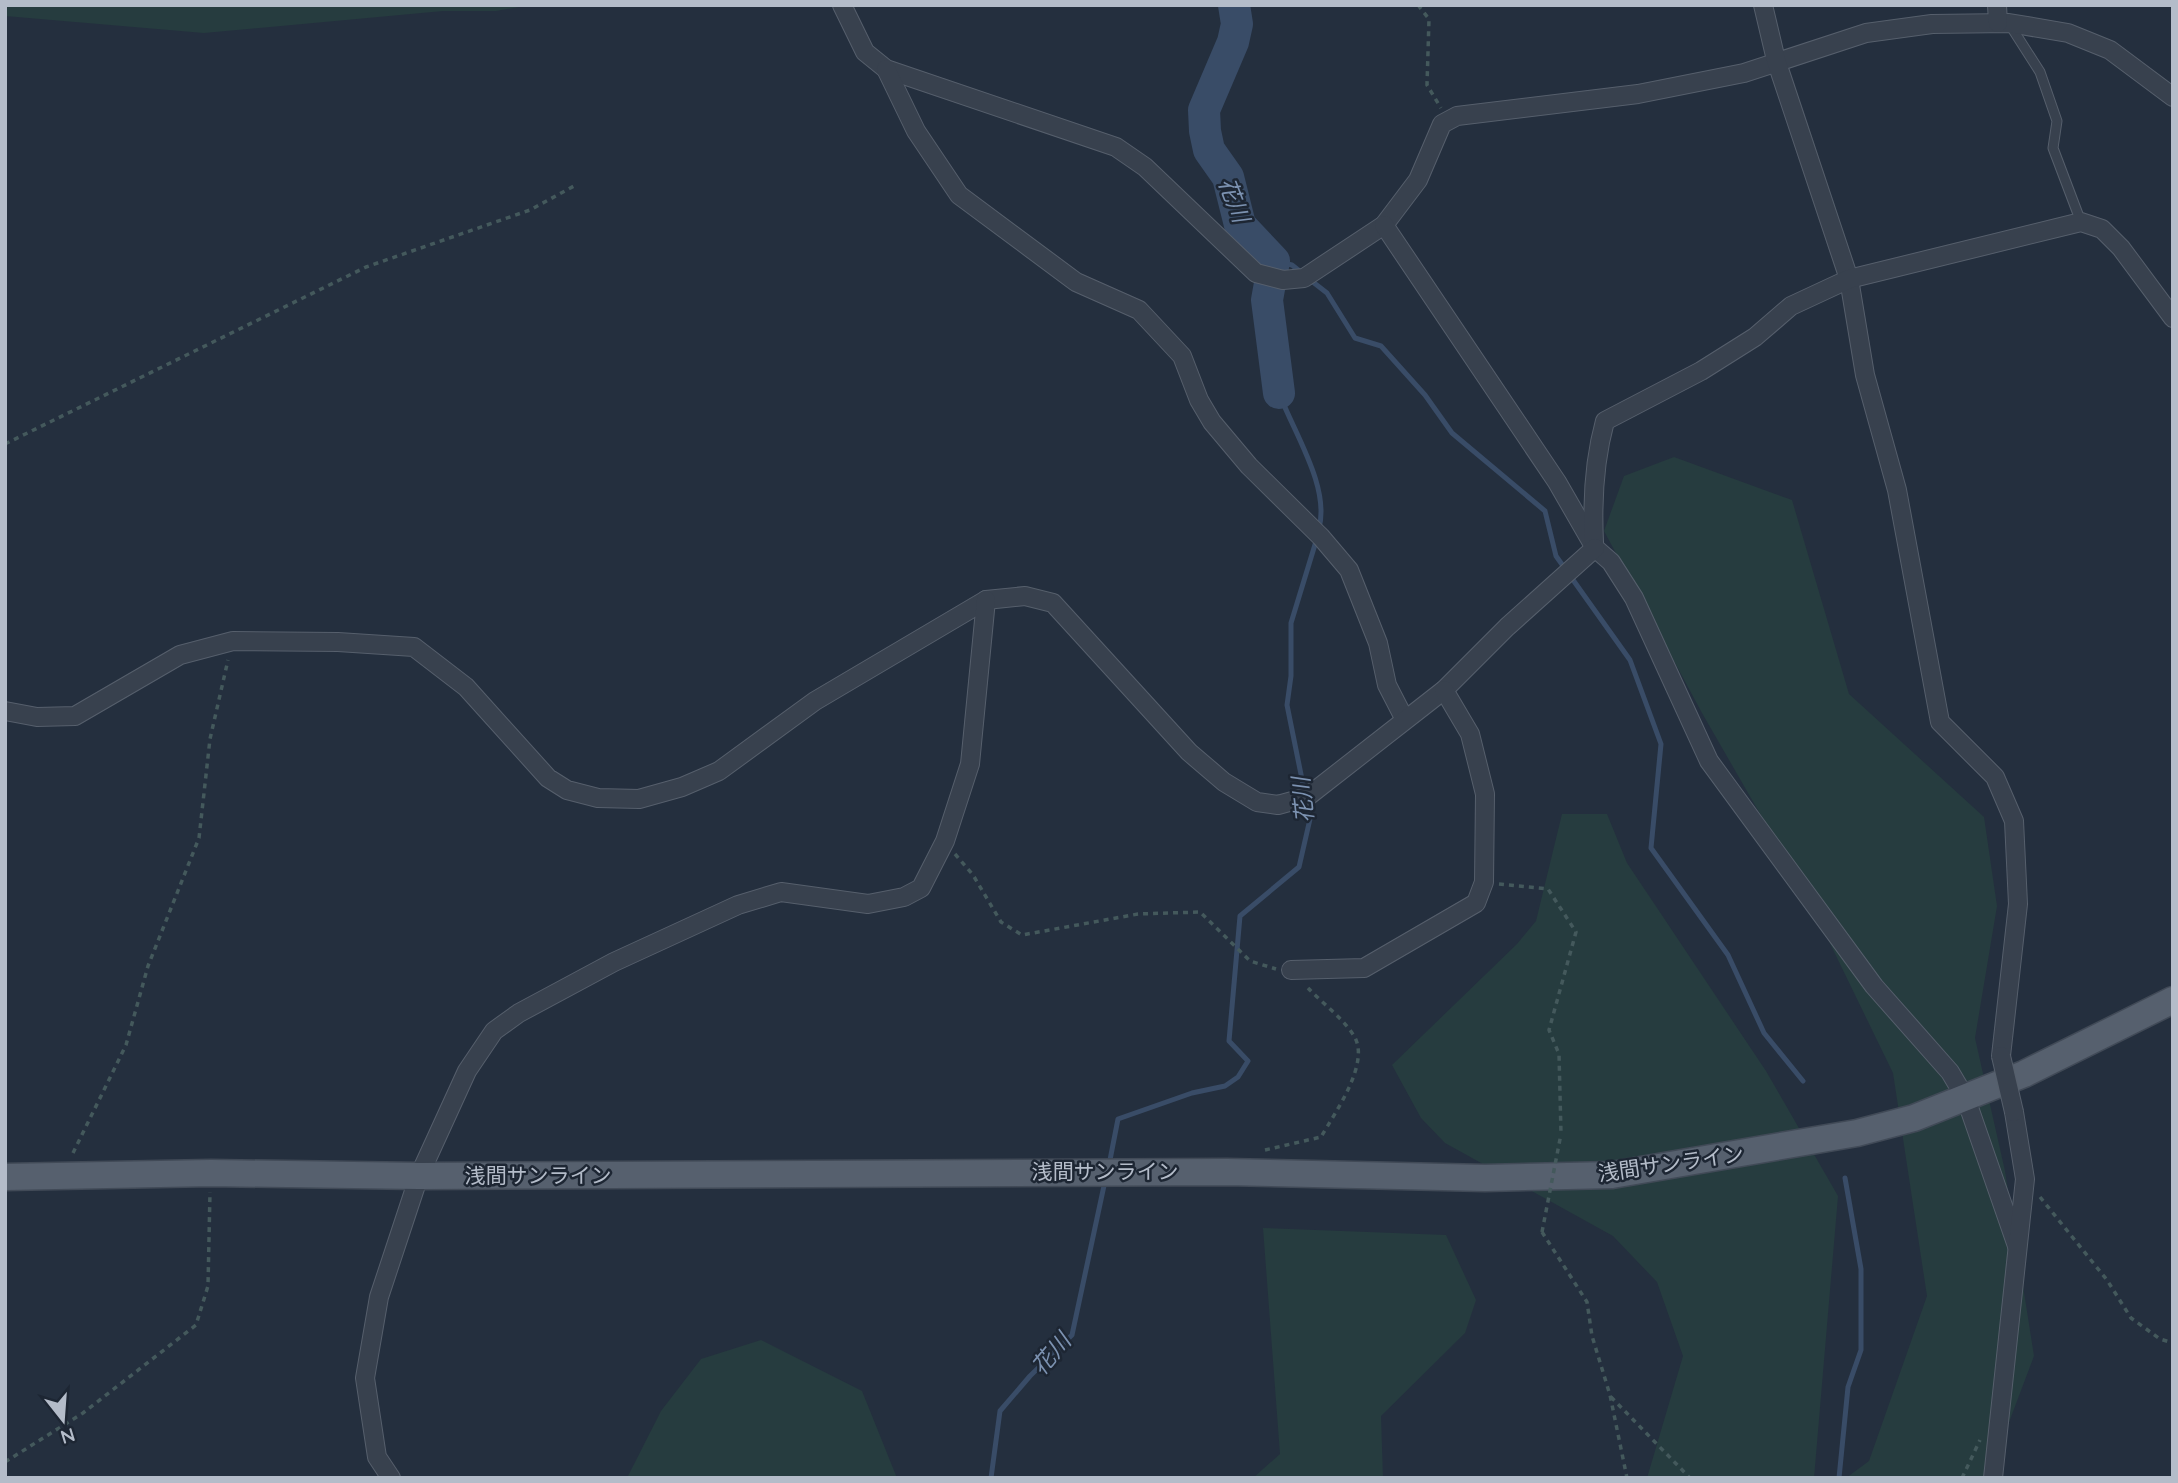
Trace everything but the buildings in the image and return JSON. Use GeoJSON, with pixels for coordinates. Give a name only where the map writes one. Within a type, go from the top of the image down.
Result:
{"type":"FeatureCollection","features":[{"type":"Feature","properties":{"kind":"main road","name":"浅間サンライン"},"geometry":{"type":"LineString","coordinates":[[5,1177],[211,1173],[419,1177],[1227,1172],[1485,1178],[1612,1175],[1857,1133],[1914,1118],[1966,1099],[2173,1000]]}},
{"type":"Feature","properties":{"kind":"street"},"geometry":{"type":"LineString","coordinates":[[842,5],[865,52],[886,69],[1116,147],[1145,167],[1246,265],[1266,277],[1283,280],[1304,278],[1384,225],[1418,180],[1442,124],[1448,118],[1508,108],[1638,94],[1744,73],[1776,60],[1866,33],[2002,17],[2068,33],[2110,50],[2173,97]]}},
{"type":"Feature","properties":{"kind":"street"},"geometry":{"type":"LineString","coordinates":[[1763,5],[1776,60],[1849,279],[1866,375],[1897,491],[1940,722],[1995,777],[2014,821],[2018,904],[2001,1056],[2025,1179],[1993,1478]]}},
{"type":"Feature","properties":{"kind":"street"},"geometry":{"type":"LineString","coordinates":[[886,69],[916,131],[959,195],[1076,282],[1139,310],[1182,356],[1212,422],[1258,475],[1321,537],[1349,570],[1378,643],[1387,685],[1405,718]]}},
{"type":"Feature","properties":{"kind":"street"},"geometry":{"type":"LineString","coordinates":[[1595,548],[1593,506],[1597,451],[1605,421],[1701,371],[1755,337],[1791,306],[1849,279],[2081,222],[2102,229],[2121,248],[2173,318]]}},
{"type":"Feature","properties":{"kind":"street"},"geometry":{"type":"LineString","coordinates":[[1384,225],[1557,482],[1595,548],[1611,562],[1634,597],[1709,761],[1874,986],[1950,1072],[1966,1099],[2017,1246]]}},
{"type":"Feature","properties":{"kind":"street"},"geometry":{"type":"LineString","coordinates":[[5,710],[37,717],[75,716],[180,655],[233,641],[338,642],[414,647],[466,687],[548,778],[567,790],[598,798],[639,799],[682,787],[719,771],[815,701],[986,600],[1025,596],[1053,603],[1189,752],[1224,782],[1257,802],[1278,804],[1307,797],[1444,690],[1507,627],[1595,548]]}},
{"type":"Feature","properties":{"kind":"street"},"geometry":{"type":"LineString","coordinates":[[391,1478],[377,1457],[365,1378],[379,1297],[419,1177],[467,1071],[495,1031],[519,1013],[614,962],[738,905],[781,891],[867,904],[904,897],[921,888],[945,841],[970,764],[986,600]]}},
{"type":"Feature","properties":{"kind":"street"},"geometry":{"type":"LineString","coordinates":[[1292,970],[1364,968],[1476,903],[1484,882],[1485,794],[1470,734],[1444,690]]}},
{"type":"Feature","properties":{"kind":"lane"},"geometry":{"type":"LineString","coordinates":[[2002,17],[2040,72],[2057,121],[2053,148],[2081,222]]}},
{"type":"Feature","properties":{"kind":"path"},"geometry":{"type":"LineString","coordinates":[[1418,5],[1429,19],[1427,85],[1448,118]]}},
{"type":"Feature","properties":{"kind":"path"},"geometry":{"type":"LineString","coordinates":[[5,444],[366,267],[530,211],[574,186]]}},
{"type":"Feature","properties":{"kind":"path"},"geometry":{"type":"LineString","coordinates":[[62,1177],[126,1045],[148,967],[199,838],[210,739],[233,641]]}},
{"type":"Feature","properties":{"kind":"path"},"geometry":{"type":"LineString","coordinates":[[945,841],[973,875],[1001,922],[1022,934],[1138,914],[1200,912],[1250,961],[1292,970],[1355,1037],[1354,1074],[1352,1084],[1321,1137],[1262,1150]]}},
{"type":"Feature","properties":{"kind":"path"},"geometry":{"type":"LineString","coordinates":[[1484,882],[1548,889],[1576,932],[1549,1030],[1559,1054],[1561,1134],[1542,1232],[1587,1302],[1592,1336],[1610,1395],[1627,1478]]}},
{"type":"Feature","properties":{"kind":"path"},"geometry":{"type":"LineString","coordinates":[[5,1462],[83,1413],[196,1325],[208,1286],[211,1173]]}},
{"type":"Feature","properties":{"kind":"path"},"geometry":{"type":"LineString","coordinates":[[2025,1179],[2107,1280],[2131,1318],[2160,1339],[2173,1343]]}},
{"type":"Feature","properties":{"kind":"path"},"geometry":{"type":"LineString","coordinates":[[1610,1395],[1625,1414],[1690,1478]]}},
{"type":"Feature","properties":{"kind":"green space"},"geometry":{"type":"Polygon","coordinates":[[[5,5],[530,5],[496,11],[443,11],[204,33],[5,16],[5,5]]]}},
{"type":"Feature","properties":{"kind":"green space"},"geometry":{"type":"Polygon","coordinates":[[[1674,457],[1792,500],[1849,694],[1984,817],[1997,906],[1975,1038],[2005,1171],[2034,1356],[1988,1478],[1846,1478],[1869,1461],[1927,1296],[1893,1073],[1805,892],[1702,713],[1604,531],[1624,476],[1674,457]]]}},
{"type":"Feature","properties":{"kind":"green space"},"geometry":{"type":"Polygon","coordinates":[[[1562,814],[1607,814],[1627,863],[1766,1071],[1838,1196],[1814,1478],[1647,1478],[1683,1356],[1657,1282],[1613,1236],[1445,1143],[1421,1118],[1392,1065],[1517,944],[1536,921],[1562,814]]]}},
{"type":"Feature","properties":{"kind":"green space"},"geometry":{"type":"Polygon","coordinates":[[[1263,1228],[1446,1235],[1476,1300],[1465,1333],[1381,1416],[1383,1478],[1253,1478],[1280,1454],[1263,1228]]]}},
{"type":"Feature","properties":{"kind":"green space"},"geometry":{"type":"Polygon","coordinates":[[[761,1340],[862,1391],[897,1478],[627,1478],[661,1411],[701,1359],[761,1340]]]}},
{"type":"Feature","properties":{"kind":"waterway","name":"花川"},"geometry":{"type":"LineString","coordinates":[[1234,5],[1237,24],[1233,42],[1204,110],[1205,131],[1209,150],[1228,177],[1240,225],[1274,261],[1267,300],[1279,393]]}},
{"type":"Feature","properties":{"kind":"waterway"},"geometry":{"type":"LineString","coordinates":[[1274,261],[1292,265],[1302,273]]}},
{"type":"Feature","properties":{"kind":"waterway"},"geometry":{"type":"LineString","coordinates":[[1309,279],[1327,293],[1355,338],[1381,346],[1425,395],[1452,433],[1545,511],[1556,556],[1630,660],[1661,744],[1651,848],[1728,955],[1764,1033],[1803,1081]]}},
{"type":"Feature","properties":{"kind":"waterway","name":"花川"},"geometry":{"type":"LineString","coordinates":[[1279,393],[1315,478],[1320,495],[1319,528]]}},
{"type":"Feature","properties":{"kind":"waterway","name":"花川"},"geometry":{"type":"LineString","coordinates":[[1109,1165],[1118,1119],[1192,1093],[1225,1086],[1238,1077],[1248,1061],[1229,1041],[1240,916],[1299,867],[1310,819],[1287,705],[1291,676],[1291,623],[1317,538]]}},
{"type":"Feature","properties":{"kind":"waterway"},"geometry":{"type":"LineString","coordinates":[[1839,1478],[1848,1387],[1861,1350],[1861,1269],[1845,1178]]}},
{"type":"Feature","properties":{"kind":"waterway","name":"花川"},"geometry":{"type":"LineString","coordinates":[[991,1478],[1000,1411],[1030,1376],[1072,1335],[1105,1181]]}}]}
